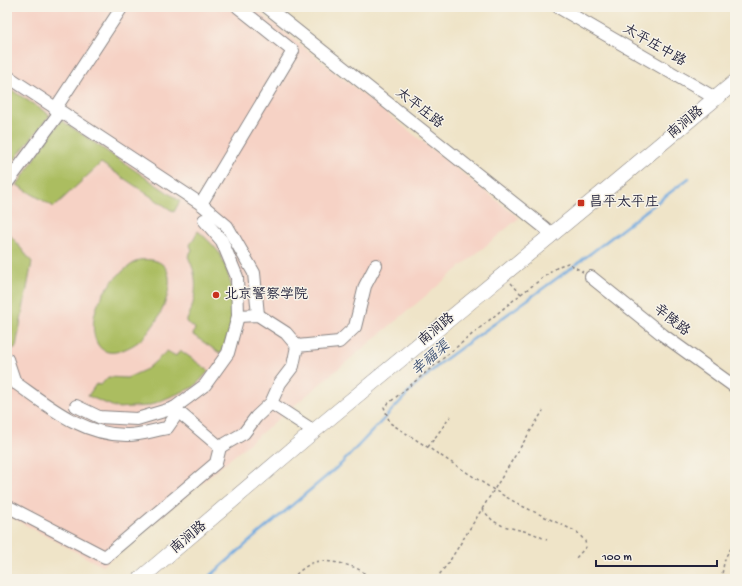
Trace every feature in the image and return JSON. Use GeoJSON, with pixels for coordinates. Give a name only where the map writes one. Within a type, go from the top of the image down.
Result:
{"type":"FeatureCollection","features":[{"type":"Feature","properties":{"kind":"main road","name":"南涧路"},"geometry":{"type":"LineString","coordinates":[[140,579],[314,431],[735,82]]}},
{"type":"Feature","properties":{"kind":"street"},"geometry":{"type":"LineString","coordinates":[[7,183],[58,110],[122,7]]}},
{"type":"Feature","properties":{"kind":"street"},"geometry":{"type":"LineString","coordinates":[[201,204],[293,51],[238,7]]}},
{"type":"Feature","properties":{"kind":"street","name":"太平庄路"},"geometry":{"type":"LineString","coordinates":[[267,7],[552,234]]}},
{"type":"Feature","properties":{"kind":"street","name":"太平庄中路"},"geometry":{"type":"LineString","coordinates":[[558,7],[714,98]]}},
{"type":"Feature","properties":{"kind":"street"},"geometry":{"type":"LineString","coordinates":[[7,76],[201,204],[227,226],[254,273],[258,315]]}},
{"type":"Feature","properties":{"kind":"street"},"geometry":{"type":"LineString","coordinates":[[76,406],[99,417],[137,419],[174,408],[205,385],[228,353],[238,316],[237,277],[222,241],[204,220]]}},
{"type":"Feature","properties":{"kind":"street"},"geometry":{"type":"LineString","coordinates":[[298,346],[340,342],[355,327],[365,286],[376,265]]}},
{"type":"Feature","properties":{"kind":"street","name":"辛陵路"},"geometry":{"type":"LineString","coordinates":[[591,277],[663,335],[735,387]]}},
{"type":"Feature","properties":{"kind":"street"},"geometry":{"type":"LineString","coordinates":[[238,316],[258,315],[286,333],[298,346]]}},
{"type":"Feature","properties":{"kind":"street"},"geometry":{"type":"LineString","coordinates":[[7,506],[105,557],[216,462],[220,447],[244,433],[256,417],[271,403],[280,383],[293,366],[298,346]]}},
{"type":"Feature","properties":{"kind":"street"},"geometry":{"type":"LineString","coordinates":[[7,359],[11,380],[63,415],[85,427],[106,433],[128,435],[167,428],[174,418],[174,408]]}},
{"type":"Feature","properties":{"kind":"street"},"geometry":{"type":"LineString","coordinates":[[271,403],[314,431]]}},
{"type":"Feature","properties":{"kind":"street"},"geometry":{"type":"LineString","coordinates":[[174,408],[220,447]]}},
{"type":"Feature","properties":{"kind":"path"},"geometry":{"type":"LineString","coordinates":[[575,560],[586,547],[585,541],[576,532],[522,506],[494,490],[390,423],[384,407],[521,294],[559,266],[568,263],[578,269]]}},
{"type":"Feature","properties":{"kind":"path"},"geometry":{"type":"LineString","coordinates":[[504,274],[521,294]]}},
{"type":"Feature","properties":{"kind":"path"},"geometry":{"type":"LineString","coordinates":[[436,579],[449,562],[543,411]]}},
{"type":"Feature","properties":{"kind":"path"},"geometry":{"type":"LineString","coordinates":[[428,447],[452,416]]}},
{"type":"Feature","properties":{"kind":"path"},"geometry":{"type":"LineString","coordinates":[[482,509],[493,521],[503,526],[532,533],[547,540]]}},
{"type":"Feature","properties":{"kind":"path"},"geometry":{"type":"LineString","coordinates":[[721,579],[724,559],[735,544]]}},
{"type":"Feature","properties":{"kind":"path"},"geometry":{"type":"LineString","coordinates":[[292,579],[303,568],[315,562],[330,562],[353,567],[364,573],[366,579]]}},
{"type":"Feature","properties":{"kind":"shaded area","name":"北京警察学院"},"geometry":{"type":"Polygon","coordinates":[[[7,7],[253,7],[519,218],[102,566],[7,515],[7,7]]]}},
{"type":"Feature","properties":{"kind":"green space"},"geometry":{"type":"Polygon","coordinates":[[[7,87],[50,115],[7,169],[7,87]]]}},
{"type":"Feature","properties":{"kind":"green space"},"geometry":{"type":"Polygon","coordinates":[[[61,120],[180,201],[174,212],[101,163],[54,207],[17,185],[61,120]]]}},
{"type":"Feature","properties":{"kind":"green space"},"geometry":{"type":"Polygon","coordinates":[[[7,231],[32,262],[16,347],[7,352],[7,231]]]}},
{"type":"Feature","properties":{"kind":"green space"},"geometry":{"type":"Polygon","coordinates":[[[198,231],[216,248],[222,257],[232,292],[234,309],[232,321],[221,354],[193,335],[195,328],[186,322],[193,305],[195,292],[194,271],[188,256],[192,250],[190,245],[198,231]]]}},
{"type":"Feature","properties":{"kind":"green space"},"geometry":{"type":"Polygon","coordinates":[[[139,260],[154,260],[164,266],[168,274],[169,285],[167,298],[156,322],[147,334],[132,346],[125,349],[114,352],[106,351],[100,347],[94,332],[95,313],[98,304],[110,284],[126,269],[139,260]]]}},
{"type":"Feature","properties":{"kind":"green space"},"geometry":{"type":"Polygon","coordinates":[[[180,350],[209,371],[194,387],[148,406],[117,408],[88,396],[96,384],[101,385],[108,377],[127,378],[147,369],[167,351],[176,356],[180,350]]]}},
{"type":"Feature","properties":{"kind":"waterway","name":"幸福渠"},"geometry":{"type":"LineString","coordinates":[[207,579],[341,464],[414,387],[443,361],[578,263],[689,178]]}},
{"type":"Feature","properties":{"kind":"place","name":"昌平太平庄"},"geometry":{"type":"Point","coordinates":[581,203]}},
{"type":"Feature","properties":{"kind":"place","name":"北京警察学院"},"geometry":{"type":"Point","coordinates":[216,295]}}]}
